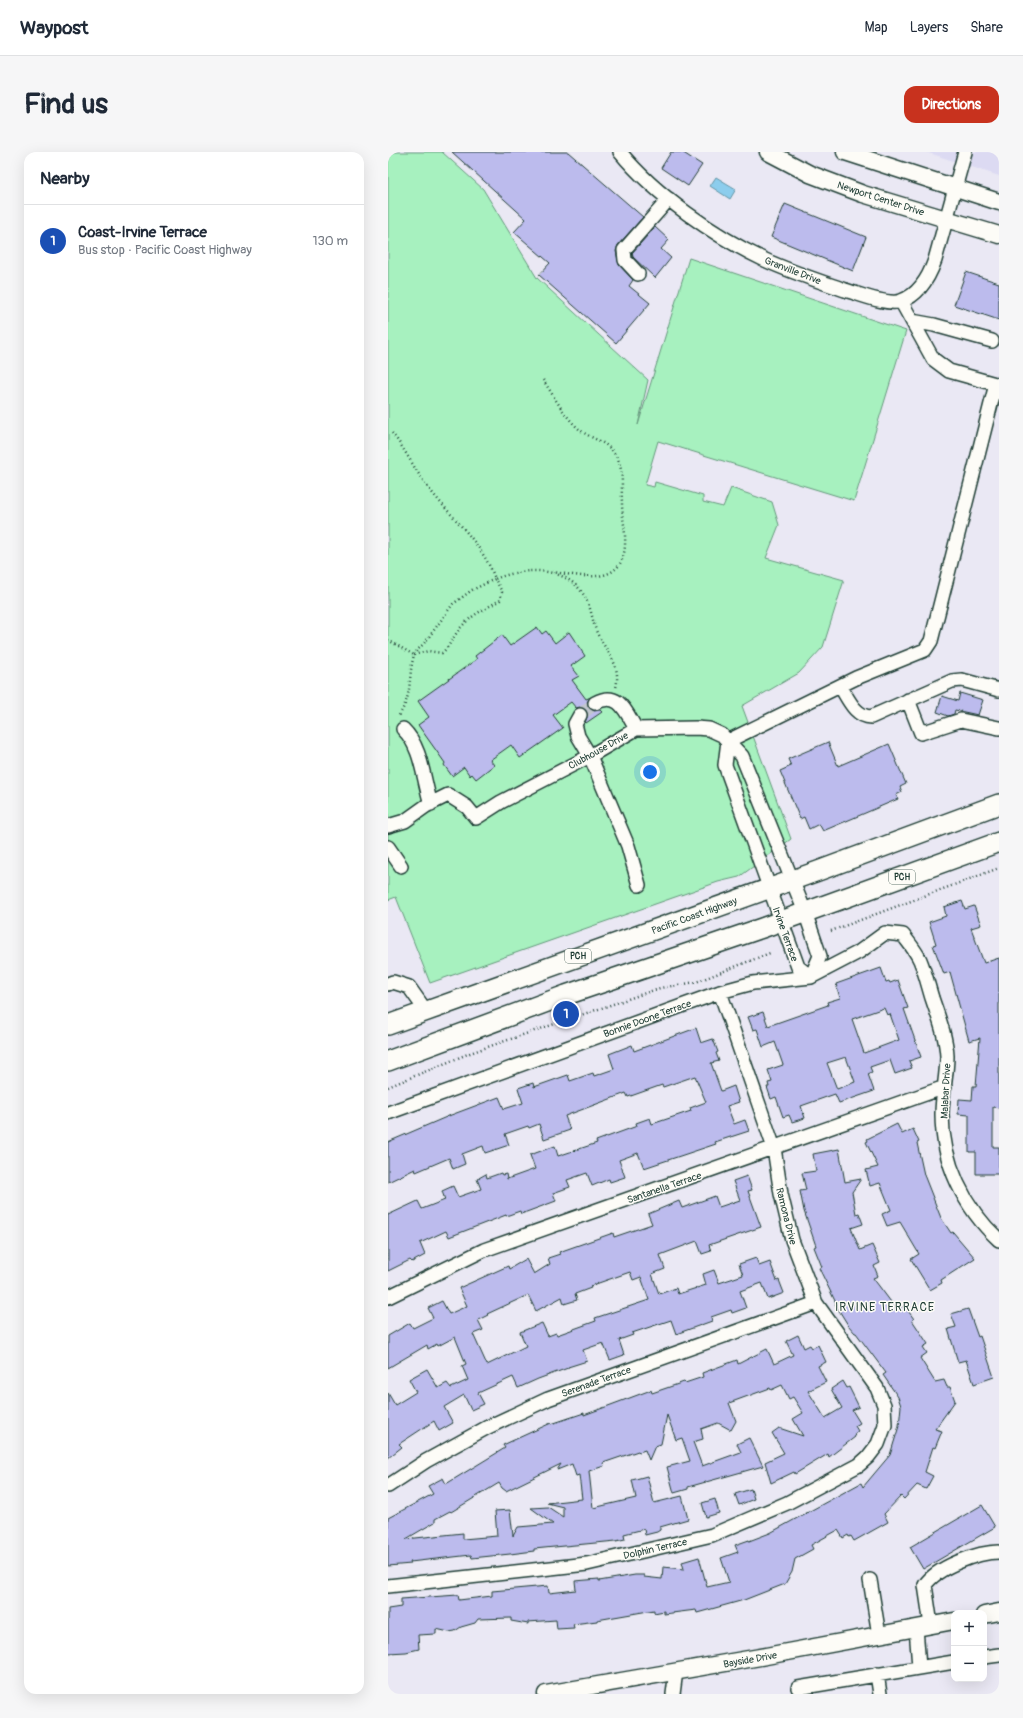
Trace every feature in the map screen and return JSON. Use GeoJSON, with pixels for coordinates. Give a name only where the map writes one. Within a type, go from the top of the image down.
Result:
{"type":"FeatureCollection","features":[{"type":"Feature","properties":{"kind":"highway","name":"Pacific Coast Highway"},"geometry":{"type":"LineString","coordinates":[[388,1025],[999,804]]}},
{"type":"Feature","properties":{"kind":"highway","name":"PCH"},"geometry":{"type":"LineString","coordinates":[[388,1061],[573,992],[781,921],[999,842]]}},
{"type":"Feature","properties":{"kind":"main road","name":"Newport Center Drive"},"geometry":{"type":"LineString","coordinates":[[768,152],[810,174],[863,194],[999,235]]}},
{"type":"Feature","properties":{"kind":"main road"},"geometry":{"type":"LineString","coordinates":[[845,152],[999,202]]}},
{"type":"Feature","properties":{"kind":"main road"},"geometry":{"type":"LineString","coordinates":[[987,1614],[999,1612]]}},
{"type":"Feature","properties":{"kind":"main road","name":"Bayside Drive"},"geometry":{"type":"LineString","coordinates":[[546,1694],[951,1622]]}},
{"type":"Feature","properties":{"kind":"street","name":"Granville Drive"},"geometry":{"type":"LineString","coordinates":[[620,152],[649,182],[669,199],[718,235],[766,261],[856,294],[891,302],[901,301]]}},
{"type":"Feature","properties":{"kind":"street"},"geometry":{"type":"LineString","coordinates":[[769,888],[725,765],[728,741],[840,686],[925,650],[931,641],[998,385],[949,371],[933,359],[901,301],[912,295],[930,275],[936,260],[965,152]]}},
{"type":"Feature","properties":{"kind":"street"},"geometry":{"type":"LineString","coordinates":[[638,274],[625,260],[624,250],[669,199]]}},
{"type":"Feature","properties":{"kind":"street"},"geometry":{"type":"LineString","coordinates":[[912,321],[934,325],[992,341]]}},
{"type":"Feature","properties":{"kind":"street"},"geometry":{"type":"LineString","coordinates":[[840,686],[857,712],[863,717],[871,716],[952,681],[962,680],[999,690]]}},
{"type":"Feature","properties":{"kind":"street"},"geometry":{"type":"LineString","coordinates":[[595,703],[603,699],[612,698],[622,705],[636,729]]}},
{"type":"Feature","properties":{"kind":"street"},"geometry":{"type":"LineString","coordinates":[[908,700],[921,733],[961,720],[999,728]]}},
{"type":"Feature","properties":{"kind":"street"},"geometry":{"type":"LineString","coordinates":[[580,714],[575,724],[578,736],[590,756],[628,846],[639,885]]}},
{"type":"Feature","properties":{"kind":"street"},"geometry":{"type":"LineString","coordinates":[[388,826],[405,821],[431,804],[419,757],[410,736],[399,725]]}},
{"type":"Feature","properties":{"kind":"street","name":"Clubhouse Drive"},"geometry":{"type":"LineString","coordinates":[[431,804],[448,795],[467,806],[476,818],[536,783],[590,756],[636,729],[710,729],[722,735],[742,756],[805,912]]}},
{"type":"Feature","properties":{"kind":"street"},"geometry":{"type":"LineString","coordinates":[[388,847],[401,866]]}},
{"type":"Feature","properties":{"kind":"street","name":"Irvine Terrace"},"geometry":{"type":"LineString","coordinates":[[769,888],[798,967],[811,977]]}},
{"type":"Feature","properties":{"kind":"street"},"geometry":{"type":"LineString","coordinates":[[805,912],[820,956],[811,977]]}},
{"type":"Feature","properties":{"kind":"street","name":"Bonnie Doone Terrace"},"geometry":{"type":"LineString","coordinates":[[388,1113],[720,992],[753,983],[811,977],[859,952],[885,933],[903,935]]}},
{"type":"Feature","properties":{"kind":"street","name":"Malabar Drive"},"geometry":{"type":"LineString","coordinates":[[903,935],[920,959],[944,1036],[947,1055],[943,1121],[944,1142],[951,1167],[961,1191],[973,1212],[986,1228],[999,1240]]}},
{"type":"Feature","properties":{"kind":"street"},"geometry":{"type":"LineString","coordinates":[[388,984],[393,982],[409,987],[426,1011]]}},
{"type":"Feature","properties":{"kind":"street","name":"Ramona Drive"},"geometry":{"type":"LineString","coordinates":[[720,992],[774,1148],[780,1194],[792,1240],[816,1302],[877,1388],[884,1404],[885,1425]]}},
{"type":"Feature","properties":{"kind":"street","name":"Santanella Terrace"},"geometry":{"type":"LineString","coordinates":[[388,1297],[484,1250],[945,1087]]}},
{"type":"Feature","properties":{"kind":"street","name":"Serenade Terrace"},"geometry":{"type":"LineString","coordinates":[[388,1486],[426,1461],[488,1427],[548,1399],[816,1302]]}},
{"type":"Feature","properties":{"kind":"street","name":"Dolphin Terrace"},"geometry":{"type":"LineString","coordinates":[[388,1586],[588,1564],[712,1535],[787,1503],[860,1465],[878,1444],[885,1425]]}},
{"type":"Feature","properties":{"kind":"street"},"geometry":{"type":"LineString","coordinates":[[919,1667],[925,1585],[929,1578],[961,1560],[999,1552]]}},
{"type":"Feature","properties":{"kind":"street"},"geometry":{"type":"LineString","coordinates":[[870,1580],[879,1635]]}},
{"type":"Feature","properties":{"kind":"street"},"geometry":{"type":"LineString","coordinates":[[987,1657],[999,1655]]}},
{"type":"Feature","properties":{"kind":"street"},"geometry":{"type":"LineString","coordinates":[[798,1688],[951,1662]]}},
{"type":"Feature","properties":{"kind":"street"},"geometry":{"type":"LineString","coordinates":[[673,1694],[676,1671]]}},
{"type":"Feature","properties":{"kind":"street"},"geometry":{"type":"LineString","coordinates":[[877,1674],[880,1694]]}},
{"type":"Feature","properties":{"kind":"path"},"geometry":{"type":"LineString","coordinates":[[399,725],[403,709],[408,699],[414,655],[453,604],[472,590],[495,579],[522,571],[549,572],[590,577],[605,575],[611,572],[622,562],[625,545],[622,503],[622,473],[618,460],[607,445],[601,440],[586,434],[573,423],[543,380]]}},
{"type":"Feature","properties":{"kind":"path"},"geometry":{"type":"LineString","coordinates":[[388,640],[414,655],[428,652],[442,653],[462,625],[479,612],[500,600],[502,592],[491,569],[469,535],[424,481],[402,445],[392,433]]}},
{"type":"Feature","properties":{"kind":"path"},"geometry":{"type":"LineString","coordinates":[[549,572],[570,581],[577,586],[588,603],[597,632],[615,664],[617,682],[612,698]]}},
{"type":"Feature","properties":{"kind":"path"},"geometry":{"type":"LineString","coordinates":[[831,931],[999,868]]}},
{"type":"Feature","properties":{"kind":"path"},"geometry":{"type":"LineString","coordinates":[[388,1087],[470,1052],[660,988],[696,982],[770,953]]}},
{"type":"Feature","properties":{"kind":"shaded area"},"geometry":{"type":"Polygon","coordinates":[[[926,152],[999,152],[999,176],[926,152]]]}},
{"type":"Feature","properties":{"kind":"green space"},"geometry":{"type":"Polygon","coordinates":[[[388,152],[442,152],[483,189],[537,278],[648,380],[638,425],[689,258],[906,331],[854,501],[658,441],[645,485],[654,487],[655,482],[703,496],[703,502],[723,507],[731,488],[772,502],[779,525],[766,558],[844,580],[823,647],[799,673],[742,706],[791,839],[739,877],[718,882],[430,983],[396,897],[388,900],[388,152]]]}},
{"type":"Feature","properties":{"kind":"water"},"geometry":{"type":"Polygon","coordinates":[[[716,177],[736,189],[730,199],[710,186],[716,177]]]}},
{"type":"Feature","properties":{"kind":"building"},"geometry":{"type":"Polygon","coordinates":[[[452,152],[568,152],[643,217],[618,245],[616,251],[619,265],[633,280],[629,286],[650,303],[616,343],[539,275],[550,263],[514,232],[526,219],[452,152]]]}},
{"type":"Feature","properties":{"kind":"building"},"geometry":{"type":"Polygon","coordinates":[[[671,152],[682,152],[702,165],[688,186],[661,168],[671,152]]]}},
{"type":"Feature","properties":{"kind":"building"},"geometry":{"type":"Polygon","coordinates":[[[785,204],[866,237],[853,271],[771,237],[785,204]]]}},
{"type":"Feature","properties":{"kind":"building"},"geometry":{"type":"Polygon","coordinates":[[[655,227],[669,240],[661,249],[671,258],[655,278],[633,257],[632,253],[655,227]]]}},
{"type":"Feature","properties":{"kind":"building"},"geometry":{"type":"Polygon","coordinates":[[[966,272],[999,283],[999,320],[954,305],[966,272]]]}},
{"type":"Feature","properties":{"kind":"building"},"geometry":{"type":"Polygon","coordinates":[[[537,627],[542,634],[546,631],[555,643],[569,632],[585,656],[571,666],[579,676],[572,680],[586,699],[591,697],[587,702],[590,709],[594,711],[600,710],[602,712],[586,723],[585,722],[588,715],[587,711],[580,707],[576,708],[571,702],[553,715],[563,728],[520,758],[511,745],[490,760],[494,765],[476,779],[472,774],[470,776],[464,767],[452,776],[444,765],[445,763],[418,725],[429,717],[418,701],[477,659],[475,656],[502,635],[510,646],[537,627]]]}},
{"type":"Feature","properties":{"kind":"building"},"geometry":{"type":"Polygon","coordinates":[[[960,693],[983,700],[978,715],[955,710],[954,714],[948,716],[937,712],[942,696],[958,701],[960,693]]]}},
{"type":"Feature","properties":{"kind":"building"},"geometry":{"type":"Polygon","coordinates":[[[828,742],[838,766],[889,744],[906,784],[900,787],[902,792],[896,795],[898,799],[823,831],[819,824],[809,829],[804,817],[800,819],[780,771],[791,766],[788,759],[828,742]]]}},
{"type":"Feature","properties":{"kind":"building"},"geometry":{"type":"Polygon","coordinates":[[[962,901],[965,909],[974,906],[981,925],[971,928],[984,963],[999,958],[999,1108],[993,1107],[993,1147],[999,1147],[999,1174],[976,1174],[976,1152],[969,1152],[969,1115],[958,1114],[959,1099],[972,1100],[973,1086],[976,1086],[980,1038],[969,1041],[950,972],[944,974],[933,945],[936,944],[929,922],[946,916],[944,907],[962,901]]]}},
{"type":"Feature","properties":{"kind":"building"},"geometry":{"type":"Polygon","coordinates":[[[881,968],[886,982],[889,981],[890,983],[898,980],[908,1008],[904,1009],[921,1057],[909,1061],[912,1068],[895,1074],[890,1060],[870,1067],[872,1072],[868,1074],[874,1091],[839,1103],[835,1094],[801,1106],[805,1118],[792,1122],[789,1115],[783,1117],[776,1097],[771,1099],[767,1087],[769,1087],[768,1083],[772,1082],[768,1070],[783,1065],[775,1042],[763,1047],[757,1029],[753,1030],[748,1017],[763,1012],[768,1026],[828,1005],[827,1002],[840,998],[836,984],[881,968]],[[884,1008],[852,1019],[864,1053],[899,1040],[890,1014],[887,1015],[884,1008]],[[846,1057],[827,1063],[837,1089],[855,1082],[846,1057]]]}},
{"type":"Feature","properties":{"kind":"building"},"geometry":{"type":"Polygon","coordinates":[[[696,1028],[701,1043],[713,1039],[718,1052],[716,1053],[719,1061],[711,1063],[721,1091],[734,1086],[739,1102],[727,1106],[734,1124],[745,1120],[749,1131],[715,1142],[716,1144],[644,1168],[638,1153],[619,1160],[625,1177],[610,1182],[609,1179],[592,1186],[587,1173],[567,1180],[570,1187],[553,1193],[556,1201],[521,1214],[520,1211],[506,1215],[449,1237],[446,1231],[420,1243],[425,1255],[412,1262],[410,1260],[388,1271],[388,1215],[418,1201],[422,1209],[445,1200],[442,1191],[453,1186],[458,1197],[481,1189],[477,1179],[486,1174],[487,1178],[501,1173],[502,1175],[506,1174],[507,1179],[535,1169],[530,1155],[555,1146],[558,1156],[597,1143],[596,1141],[637,1126],[636,1123],[650,1118],[652,1124],[691,1111],[690,1108],[706,1102],[695,1076],[663,1087],[662,1085],[628,1097],[626,1093],[565,1116],[570,1130],[544,1139],[539,1124],[529,1128],[528,1126],[505,1134],[509,1145],[485,1153],[483,1146],[462,1154],[465,1164],[453,1169],[449,1158],[416,1172],[415,1169],[388,1182],[388,1142],[451,1115],[499,1097],[504,1109],[523,1103],[518,1088],[533,1083],[534,1087],[568,1075],[570,1081],[593,1073],[594,1076],[614,1069],[609,1054],[632,1045],[634,1051],[696,1028]]]}},
{"type":"Feature","properties":{"kind":"building"},"geometry":{"type":"Polygon","coordinates":[[[897,1124],[902,1134],[913,1129],[919,1142],[917,1143],[924,1175],[941,1218],[951,1233],[953,1232],[975,1258],[941,1280],[942,1283],[930,1290],[911,1259],[919,1254],[900,1222],[887,1226],[882,1214],[891,1210],[880,1183],[870,1186],[866,1170],[878,1167],[866,1142],[868,1141],[867,1139],[897,1124]]]}},
{"type":"Feature","properties":{"kind":"building"},"geometry":{"type":"Polygon","coordinates":[[[839,1149],[845,1182],[861,1179],[852,1192],[856,1214],[859,1213],[863,1224],[851,1228],[860,1250],[872,1245],[880,1263],[874,1266],[878,1276],[873,1278],[897,1310],[902,1306],[905,1309],[906,1308],[914,1319],[912,1320],[928,1344],[923,1347],[927,1353],[920,1358],[935,1382],[944,1380],[947,1387],[950,1387],[955,1401],[935,1429],[942,1431],[935,1448],[933,1447],[925,1472],[933,1476],[926,1489],[917,1485],[904,1499],[901,1496],[884,1514],[888,1522],[854,1541],[851,1536],[849,1537],[848,1535],[843,1538],[838,1530],[811,1545],[813,1549],[795,1559],[792,1572],[785,1584],[744,1600],[697,1613],[696,1610],[664,1614],[664,1611],[654,1613],[654,1610],[573,1624],[574,1628],[557,1629],[556,1620],[528,1622],[528,1624],[511,1621],[511,1618],[478,1619],[475,1623],[461,1627],[455,1631],[449,1632],[436,1629],[436,1634],[418,1635],[419,1649],[406,1652],[388,1653],[388,1609],[401,1607],[401,1599],[458,1595],[459,1600],[492,1596],[492,1591],[548,1586],[549,1593],[576,1590],[575,1581],[599,1579],[599,1581],[635,1575],[644,1575],[644,1577],[662,1579],[663,1567],[684,1569],[682,1562],[699,1557],[707,1587],[729,1582],[721,1558],[738,1552],[735,1545],[770,1533],[861,1483],[863,1487],[890,1455],[899,1426],[901,1406],[898,1397],[883,1375],[886,1373],[856,1333],[848,1325],[835,1304],[836,1303],[819,1268],[822,1267],[814,1247],[816,1246],[804,1211],[800,1191],[806,1190],[802,1173],[816,1171],[813,1154],[839,1149]]]}},
{"type":"Feature","properties":{"kind":"building"},"geometry":{"type":"Polygon","coordinates":[[[747,1176],[752,1190],[748,1191],[761,1227],[709,1245],[711,1251],[702,1254],[697,1241],[660,1255],[665,1269],[652,1274],[659,1294],[676,1288],[678,1294],[706,1285],[703,1274],[714,1270],[719,1283],[743,1275],[739,1264],[756,1258],[759,1266],[770,1262],[777,1281],[779,1280],[784,1293],[768,1299],[762,1283],[740,1291],[746,1308],[732,1313],[731,1310],[711,1317],[712,1321],[676,1334],[671,1320],[632,1333],[633,1335],[619,1340],[624,1355],[610,1360],[603,1343],[583,1350],[587,1361],[568,1367],[518,1388],[513,1377],[478,1393],[484,1404],[471,1410],[464,1395],[444,1407],[453,1423],[439,1431],[434,1421],[399,1444],[402,1447],[388,1458],[388,1393],[395,1405],[416,1392],[409,1379],[427,1369],[438,1388],[447,1383],[451,1388],[468,1380],[462,1366],[466,1364],[455,1337],[438,1346],[437,1344],[428,1349],[427,1345],[388,1368],[388,1336],[410,1323],[413,1328],[433,1318],[428,1308],[442,1301],[449,1314],[467,1306],[459,1288],[508,1266],[509,1269],[526,1259],[534,1274],[550,1264],[548,1258],[560,1254],[559,1252],[613,1233],[614,1237],[652,1224],[648,1214],[679,1201],[682,1208],[715,1196],[719,1207],[740,1200],[733,1181],[747,1176]],[[630,1272],[590,1286],[591,1288],[575,1294],[577,1300],[564,1304],[562,1297],[536,1311],[528,1295],[487,1314],[488,1315],[478,1320],[483,1330],[473,1334],[487,1365],[526,1346],[520,1332],[542,1323],[548,1336],[556,1333],[557,1335],[596,1321],[595,1318],[649,1300],[641,1277],[633,1280],[630,1272]]]}},
{"type":"Feature","properties":{"kind":"building"},"geometry":{"type":"Polygon","coordinates":[[[968,1309],[978,1337],[980,1336],[994,1377],[974,1384],[966,1360],[958,1362],[948,1329],[956,1327],[951,1314],[968,1309]]]}},
{"type":"Feature","properties":{"kind":"building"},"geometry":{"type":"Polygon","coordinates":[[[798,1335],[804,1348],[810,1345],[812,1348],[818,1345],[826,1362],[818,1366],[826,1382],[808,1391],[825,1418],[842,1408],[831,1389],[843,1381],[847,1388],[849,1387],[859,1407],[852,1410],[860,1423],[855,1426],[858,1431],[854,1434],[855,1437],[829,1457],[828,1454],[795,1474],[794,1472],[771,1483],[765,1462],[784,1453],[772,1433],[779,1428],[803,1436],[793,1419],[803,1413],[793,1397],[789,1399],[782,1385],[729,1403],[736,1421],[731,1430],[718,1423],[701,1429],[703,1439],[693,1442],[702,1466],[741,1452],[737,1444],[749,1438],[763,1466],[688,1487],[688,1489],[674,1493],[667,1467],[690,1461],[682,1438],[676,1440],[667,1415],[661,1444],[655,1446],[649,1460],[645,1450],[638,1451],[603,1463],[604,1466],[589,1471],[593,1508],[636,1498],[632,1480],[647,1476],[654,1503],[682,1496],[688,1519],[660,1527],[660,1530],[657,1532],[645,1535],[644,1529],[624,1534],[625,1539],[616,1541],[534,1549],[534,1551],[472,1558],[471,1555],[388,1566],[388,1518],[433,1494],[428,1486],[443,1478],[446,1484],[505,1448],[503,1445],[551,1423],[584,1413],[584,1415],[651,1390],[652,1393],[703,1377],[702,1373],[737,1360],[738,1364],[767,1349],[774,1364],[793,1355],[786,1341],[798,1335]],[[561,1464],[506,1491],[499,1483],[451,1512],[450,1511],[435,1519],[435,1522],[406,1539],[463,1533],[463,1539],[497,1536],[495,1511],[510,1510],[513,1536],[518,1527],[553,1524],[531,1508],[548,1507],[563,1517],[563,1507],[547,1503],[582,1499],[579,1475],[576,1476],[572,1464],[557,1470],[561,1464]]]}},
{"type":"Feature","properties":{"kind":"building"},"geometry":{"type":"Polygon","coordinates":[[[751,1489],[754,1499],[739,1505],[735,1494],[751,1489]]]}},
{"type":"Feature","properties":{"kind":"building"},"geometry":{"type":"Polygon","coordinates":[[[715,1499],[719,1513],[706,1517],[702,1503],[715,1499]]]}},
{"type":"Feature","properties":{"kind":"building"},"geometry":{"type":"Polygon","coordinates":[[[982,1505],[995,1527],[923,1569],[910,1547],[982,1505]]]}},
{"type":"Feature","properties":{"kind":"tunnel"},"geometry":{"type":"LineString","coordinates":[[580,715],[595,703]]}},
{"type":"Feature","properties":{"kind":"place","name":"Coast-Irvine Terrace"},"geometry":{"type":"Point","coordinates":[566,1014]}},
{"type":"Feature","properties":{"kind":"district","name":"IRVINE TERRACE"},"geometry":{"type":"Point","coordinates":[885,1307]}}]}
